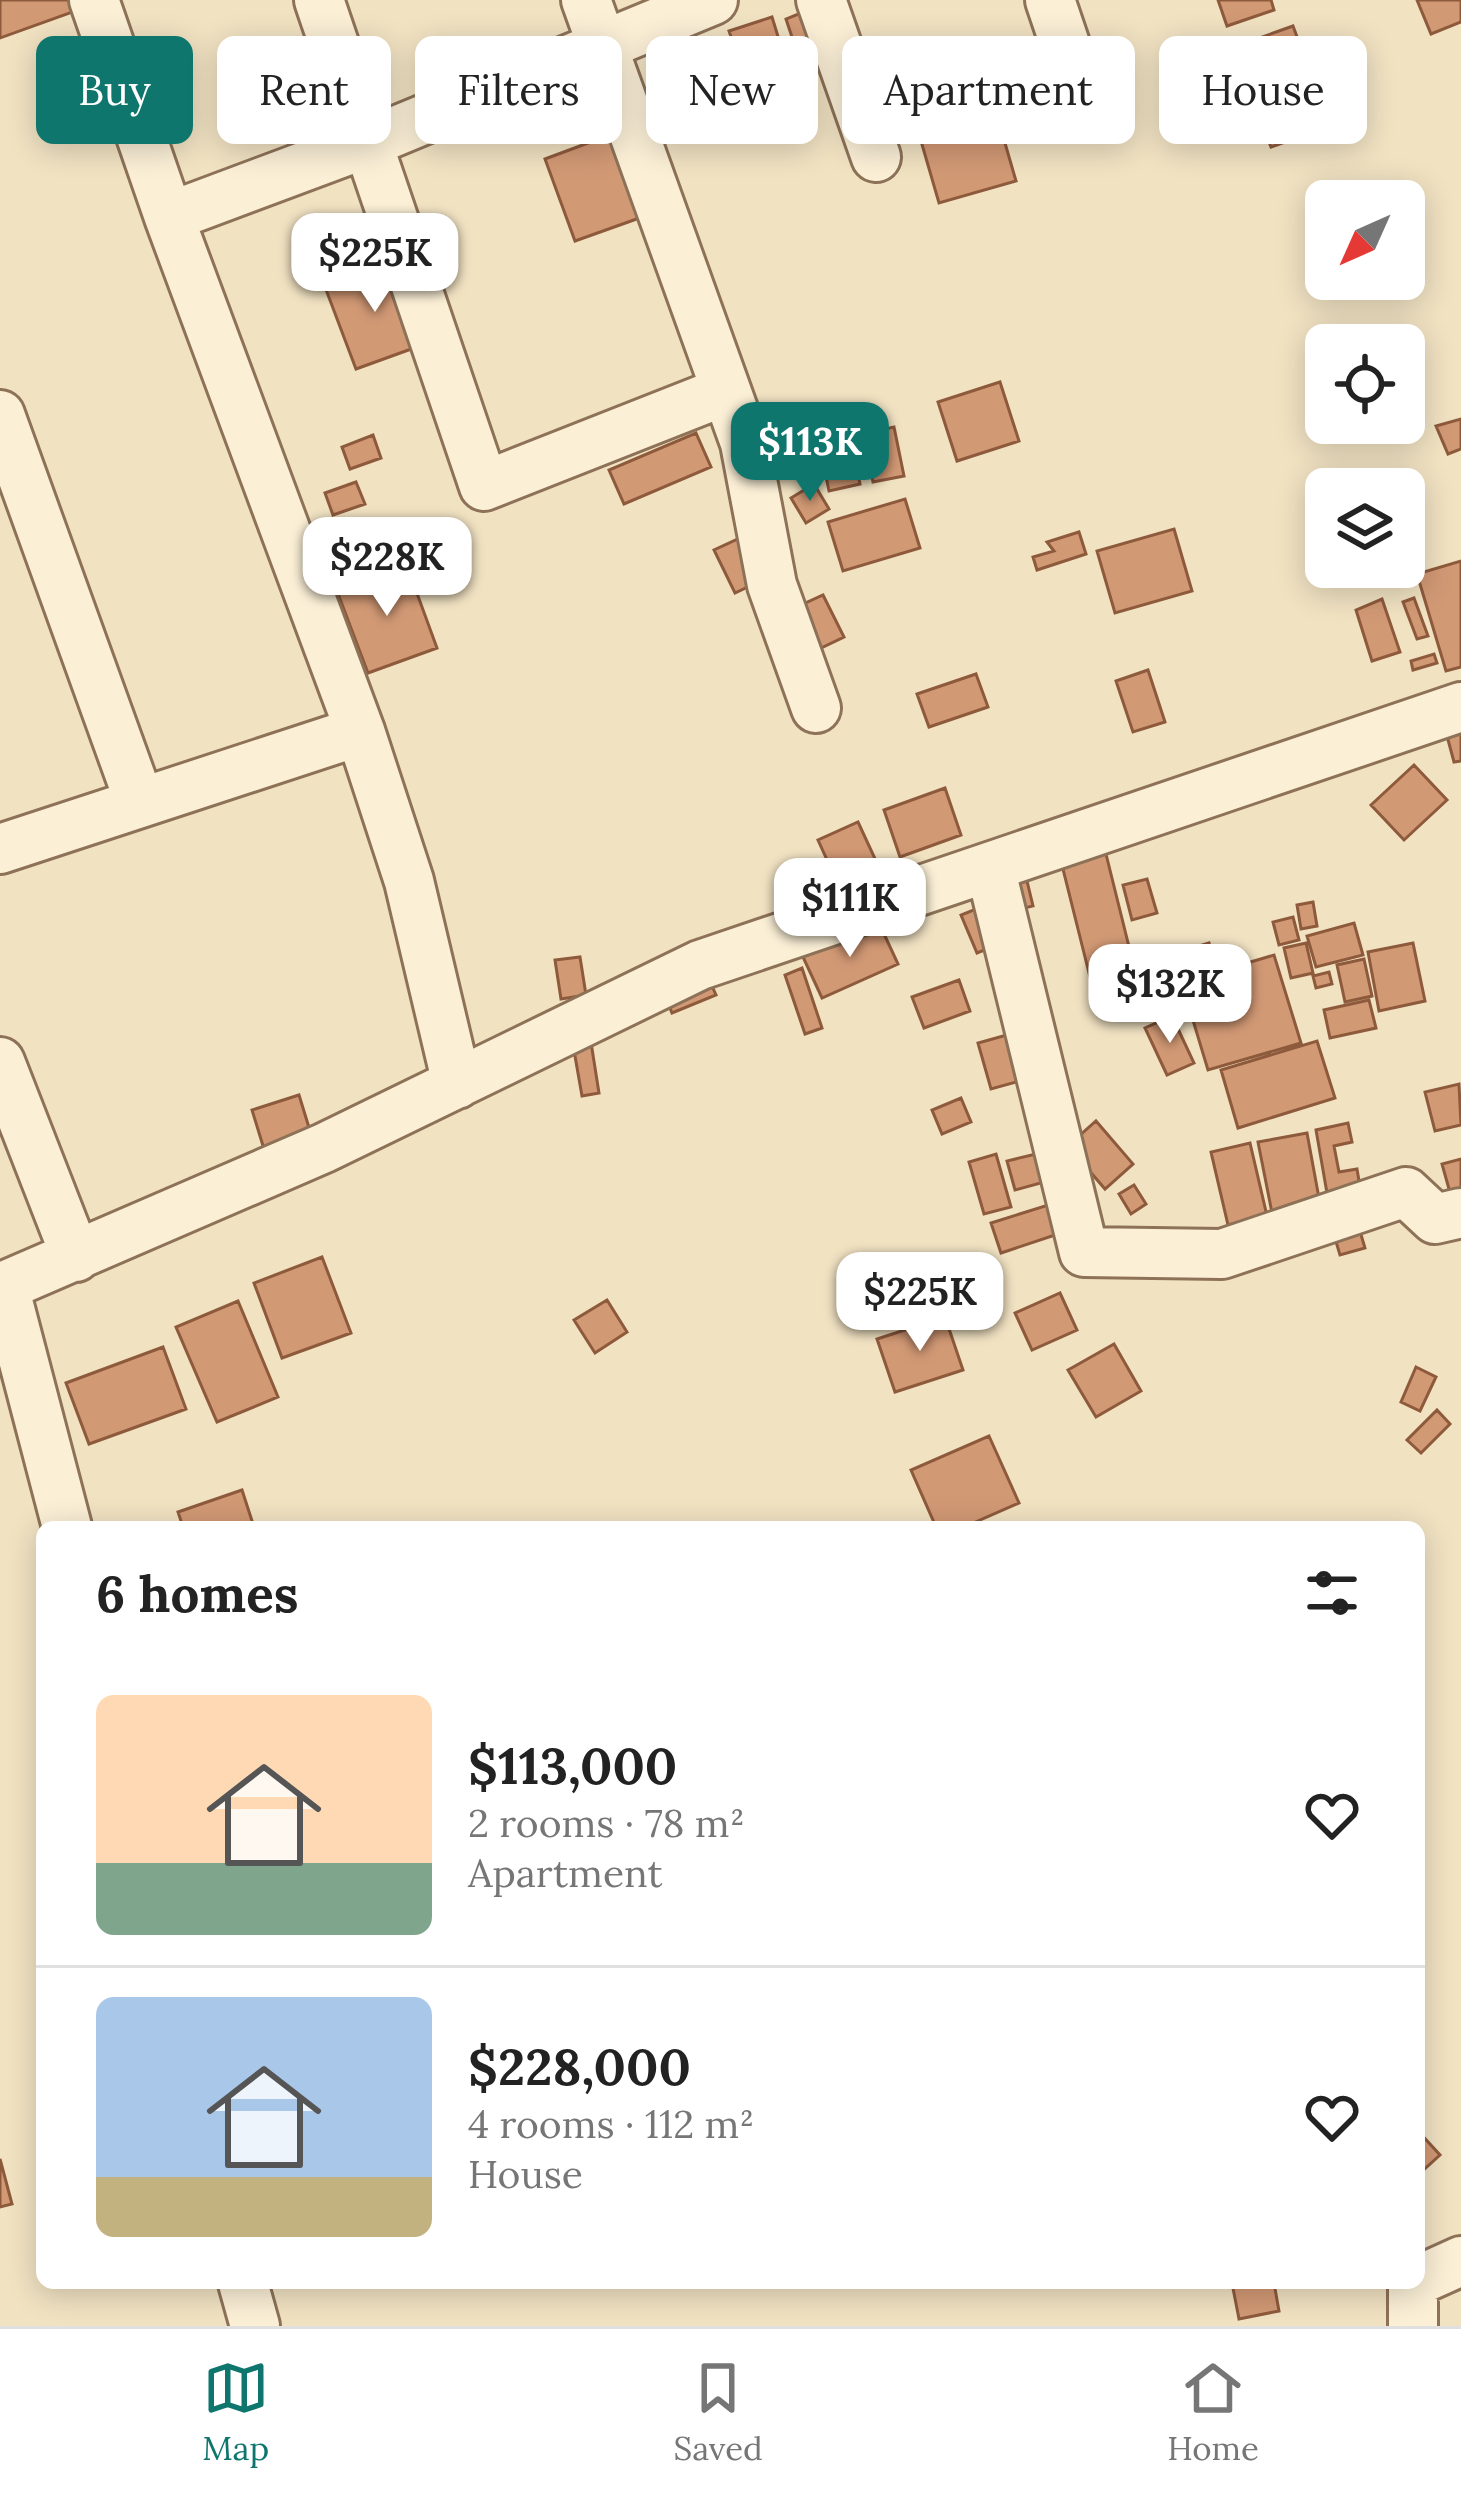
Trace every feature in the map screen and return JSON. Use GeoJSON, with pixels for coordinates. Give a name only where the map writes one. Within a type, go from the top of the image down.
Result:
{"type":"FeatureCollection","features":[{"type":"Feature","properties":{"kind":"street"},"geometry":{"type":"LineString","coordinates":[[94,0],[169,217],[360,731],[409,881],[457,1084]]}},
{"type":"Feature","properties":{"kind":"street"},"geometry":{"type":"LineString","coordinates":[[319,0],[331,36]]}},
{"type":"Feature","properties":{"kind":"street"},"geometry":{"type":"LineString","coordinates":[[586,0],[599,36]]}},
{"type":"Feature","properties":{"kind":"street"},"geometry":{"type":"LineString","coordinates":[[622,38],[712,0]]}},
{"type":"Feature","properties":{"kind":"street"},"geometry":{"type":"LineString","coordinates":[[821,0],[876,158]]}},
{"type":"Feature","properties":{"kind":"street"},"geometry":{"type":"LineString","coordinates":[[1050,0],[1062,36]]}},
{"type":"Feature","properties":{"kind":"street"},"geometry":{"type":"LineString","coordinates":[[622,102],[745,443],[772,585],[816,708]]}},
{"type":"Feature","properties":{"kind":"street"},"geometry":{"type":"LineString","coordinates":[[169,217],[365,144]]}},
{"type":"Feature","properties":{"kind":"street"},"geometry":{"type":"LineString","coordinates":[[368,144],[484,486],[725,391]]}},
{"type":"Feature","properties":{"kind":"street"},"geometry":{"type":"LineString","coordinates":[[0,415],[140,803]]}},
{"type":"Feature","properties":{"kind":"street"},"geometry":{"type":"LineString","coordinates":[[65,1521],[2,1287],[324,1148],[700,965],[1461,707]]}},
{"type":"Feature","properties":{"kind":"street"},"geometry":{"type":"LineString","coordinates":[[0,849],[360,731]]}},
{"type":"Feature","properties":{"kind":"street"},"geometry":{"type":"LineString","coordinates":[[990,868],[1084,1252],[1222,1254],[1406,1192],[1435,1220],[1461,1213]]}},
{"type":"Feature","properties":{"kind":"street"},"geometry":{"type":"LineString","coordinates":[[0,1062],[76,1257]]}},
{"type":"Feature","properties":{"kind":"street"},"geometry":{"type":"LineString","coordinates":[[1425,2278],[1461,2261]]}},
{"type":"Feature","properties":{"kind":"street"},"geometry":{"type":"LineString","coordinates":[[244,2289],[255,2326]]}},
{"type":"Feature","properties":{"kind":"street"},"geometry":{"type":"LineString","coordinates":[[1413,2326],[1416,2289]]}},
{"type":"Feature","properties":{"kind":"building"},"geometry":{"type":"Polygon","coordinates":[[[0,0],[77,0],[81,9],[0,38],[0,0]]]}},
{"type":"Feature","properties":{"kind":"building"},"geometry":{"type":"Polygon","coordinates":[[[1218,0],[1271,0],[1274,10],[1227,26],[1218,0]]]}},
{"type":"Feature","properties":{"kind":"building"},"geometry":{"type":"Polygon","coordinates":[[[1417,0],[1461,0],[1461,22],[1431,34],[1417,0]]]}},
{"type":"Feature","properties":{"kind":"building"},"geometry":{"type":"Polygon","coordinates":[[[813,8],[831,61],[818,65],[818,36],[792,36],[786,19],[813,8]]]}},
{"type":"Feature","properties":{"kind":"building"},"geometry":{"type":"Polygon","coordinates":[[[772,17],[778,36],[731,36],[729,31],[772,17]]]}},
{"type":"Feature","properties":{"kind":"building"},"geometry":{"type":"Polygon","coordinates":[[[1293,26],[1297,36],[1265,36],[1293,26]]]}},
{"type":"Feature","properties":{"kind":"building"},"geometry":{"type":"Polygon","coordinates":[[[585,144],[619,144],[645,216],[575,241],[545,159],[585,144]]]}},
{"type":"Feature","properties":{"kind":"building"},"geometry":{"type":"Polygon","coordinates":[[[922,144],[1005,144],[1016,181],[939,203],[922,144]]]}},
{"type":"Feature","properties":{"kind":"building"},"geometry":{"type":"Polygon","coordinates":[[[395,262],[425,344],[356,369],[325,287],[395,262]]]}},
{"type":"Feature","properties":{"kind":"building"},"geometry":{"type":"Polygon","coordinates":[[[1000,382],[1019,441],[957,461],[938,402],[1000,382]]]}},
{"type":"Feature","properties":{"kind":"building"},"geometry":{"type":"Polygon","coordinates":[[[1461,419],[1461,449],[1448,454],[1436,426],[1461,419]]]}},
{"type":"Feature","properties":{"kind":"building"},"geometry":{"type":"Polygon","coordinates":[[[894,427],[904,476],[873,482],[863,434],[894,427]]]}},
{"type":"Feature","properties":{"kind":"building"},"geometry":{"type":"Polygon","coordinates":[[[696,433],[711,467],[624,504],[609,470],[696,433]]]}},
{"type":"Feature","properties":{"kind":"building"},"geometry":{"type":"Polygon","coordinates":[[[373,435],[381,458],[350,469],[342,447],[373,435]]]}},
{"type":"Feature","properties":{"kind":"building"},"geometry":{"type":"Polygon","coordinates":[[[850,436],[860,484],[829,491],[819,443],[850,436]]]}},
{"type":"Feature","properties":{"kind":"building"},"geometry":{"type":"Polygon","coordinates":[[[356,482],[365,504],[333,515],[325,493],[356,482]]]}},
{"type":"Feature","properties":{"kind":"building"},"geometry":{"type":"Polygon","coordinates":[[[814,484],[829,509],[806,523],[791,498],[814,484]]]}},
{"type":"Feature","properties":{"kind":"building"},"geometry":{"type":"Polygon","coordinates":[[[905,499],[920,548],[843,571],[828,522],[905,499]]]}},
{"type":"Feature","properties":{"kind":"building"},"geometry":{"type":"Polygon","coordinates":[[[1174,529],[1192,591],[1115,613],[1097,551],[1174,529]]]}},
{"type":"Feature","properties":{"kind":"building"},"geometry":{"type":"Polygon","coordinates":[[[1079,532],[1086,554],[1037,570],[1033,557],[1054,551],[1047,542],[1079,532]]]}},
{"type":"Feature","properties":{"kind":"building"},"geometry":{"type":"Polygon","coordinates":[[[740,538],[760,581],[735,593],[714,550],[740,538]]]}},
{"type":"Feature","properties":{"kind":"building"},"geometry":{"type":"Polygon","coordinates":[[[1461,561],[1461,667],[1446,671],[1421,588],[1425,588],[1425,572],[1461,561]]]}},
{"type":"Feature","properties":{"kind":"building"},"geometry":{"type":"Polygon","coordinates":[[[407,566],[437,648],[368,673],[337,591],[407,566]]]}},
{"type":"Feature","properties":{"kind":"building"},"geometry":{"type":"Polygon","coordinates":[[[823,595],[844,637],[819,649],[799,606],[823,595]]]}},
{"type":"Feature","properties":{"kind":"building"},"geometry":{"type":"Polygon","coordinates":[[[1414,598],[1428,636],[1417,639],[1403,602],[1414,598]]]}},
{"type":"Feature","properties":{"kind":"building"},"geometry":{"type":"Polygon","coordinates":[[[1382,599],[1400,652],[1372,661],[1356,610],[1382,599]]]}},
{"type":"Feature","properties":{"kind":"building"},"geometry":{"type":"Polygon","coordinates":[[[1434,654],[1437,663],[1413,670],[1411,661],[1434,654]]]}},
{"type":"Feature","properties":{"kind":"building"},"geometry":{"type":"Polygon","coordinates":[[[1148,670],[1165,722],[1133,732],[1116,681],[1148,670]]]}},
{"type":"Feature","properties":{"kind":"building"},"geometry":{"type":"Polygon","coordinates":[[[976,674],[988,707],[929,727],[917,694],[976,674]]]}},
{"type":"Feature","properties":{"kind":"building"},"geometry":{"type":"Polygon","coordinates":[[[1461,732],[1461,761],[1454,762],[1447,736],[1461,732]]]}},
{"type":"Feature","properties":{"kind":"building"},"geometry":{"type":"Polygon","coordinates":[[[1414,765],[1447,800],[1404,840],[1371,805],[1414,765]]]}},
{"type":"Feature","properties":{"kind":"building"},"geometry":{"type":"Polygon","coordinates":[[[945,788],[961,835],[900,857],[884,810],[945,788]]]}},
{"type":"Feature","properties":{"kind":"building"},"geometry":{"type":"Polygon","coordinates":[[[858,822],[883,876],[843,895],[818,840],[858,822]]]}},
{"type":"Feature","properties":{"kind":"building"},"geometry":{"type":"Polygon","coordinates":[[[1104,846],[1134,967],[1090,977],[1060,857],[1104,846]]]}},
{"type":"Feature","properties":{"kind":"building"},"geometry":{"type":"Polygon","coordinates":[[[1147,879],[1157,913],[1132,920],[1123,885],[1147,879]]]}},
{"type":"Feature","properties":{"kind":"building"},"geometry":{"type":"Polygon","coordinates":[[[1027,881],[1033,906],[1007,912],[1001,887],[1027,881]]]}},
{"type":"Feature","properties":{"kind":"building"},"geometry":{"type":"Polygon","coordinates":[[[1313,902],[1317,926],[1301,929],[1297,905],[1313,902]]]}},
{"type":"Feature","properties":{"kind":"building"},"geometry":{"type":"Polygon","coordinates":[[[991,903],[1007,941],[977,953],[961,915],[991,903]]]}},
{"type":"Feature","properties":{"kind":"building"},"geometry":{"type":"Polygon","coordinates":[[[1293,917],[1299,940],[1279,945],[1273,922],[1293,917]]]}},
{"type":"Feature","properties":{"kind":"building"},"geometry":{"type":"Polygon","coordinates":[[[879,923],[898,964],[822,998],[803,957],[879,923]]]}},
{"type":"Feature","properties":{"kind":"building"},"geometry":{"type":"Polygon","coordinates":[[[1354,923],[1363,955],[1316,967],[1307,936],[1354,923]]]}},
{"type":"Feature","properties":{"kind":"building"},"geometry":{"type":"Polygon","coordinates":[[[1209,943],[1217,972],[1274,955],[1301,1043],[1208,1070],[1173,954],[1209,943]]]}},
{"type":"Feature","properties":{"kind":"building"},"geometry":{"type":"Polygon","coordinates":[[[1306,943],[1313,973],[1291,978],[1284,948],[1306,943]]]}},
{"type":"Feature","properties":{"kind":"building"},"geometry":{"type":"Polygon","coordinates":[[[1413,943],[1425,1001],[1379,1011],[1368,952],[1413,943]]]}},
{"type":"Feature","properties":{"kind":"building"},"geometry":{"type":"Polygon","coordinates":[[[580,957],[586,995],[561,999],[555,960],[580,957]]]}},
{"type":"Feature","properties":{"kind":"building"},"geometry":{"type":"Polygon","coordinates":[[[1364,959],[1372,996],[1345,1002],[1337,965],[1364,959]]]}},
{"type":"Feature","properties":{"kind":"building"},"geometry":{"type":"Polygon","coordinates":[[[802,968],[822,1028],[805,1034],[785,975],[802,968]]]}},
{"type":"Feature","properties":{"kind":"building"},"geometry":{"type":"Polygon","coordinates":[[[1329,972],[1332,984],[1316,988],[1313,976],[1329,972]]]}},
{"type":"Feature","properties":{"kind":"building"},"geometry":{"type":"Polygon","coordinates":[[[707,975],[716,995],[672,1013],[664,993],[707,975]]]}},
{"type":"Feature","properties":{"kind":"building"},"geometry":{"type":"Polygon","coordinates":[[[959,980],[970,1011],[924,1028],[912,997],[959,980]]]}},
{"type":"Feature","properties":{"kind":"building"},"geometry":{"type":"Polygon","coordinates":[[[1369,1000],[1376,1028],[1330,1038],[1324,1010],[1369,1000]]]}},
{"type":"Feature","properties":{"kind":"building"},"geometry":{"type":"Polygon","coordinates":[[[1172,1016],[1194,1063],[1167,1075],[1145,1028],[1172,1016]]]}},
{"type":"Feature","properties":{"kind":"building"},"geometry":{"type":"Polygon","coordinates":[[[1021,1031],[1034,1077],[991,1089],[978,1043],[1021,1031]]]}},
{"type":"Feature","properties":{"kind":"building"},"geometry":{"type":"Polygon","coordinates":[[[590,1036],[599,1093],[582,1096],[572,1039],[590,1036]]]}},
{"type":"Feature","properties":{"kind":"building"},"geometry":{"type":"Polygon","coordinates":[[[1317,1041],[1335,1098],[1238,1128],[1221,1070],[1317,1041]]]}},
{"type":"Feature","properties":{"kind":"building"},"geometry":{"type":"Polygon","coordinates":[[[1459,1084],[1461,1125],[1435,1131],[1425,1092],[1459,1084]]]}},
{"type":"Feature","properties":{"kind":"building"},"geometry":{"type":"Polygon","coordinates":[[[299,1095],[311,1134],[264,1149],[252,1110],[299,1095]]]}},
{"type":"Feature","properties":{"kind":"building"},"geometry":{"type":"Polygon","coordinates":[[[961,1098],[971,1122],[942,1134],[932,1110],[961,1098]]]}},
{"type":"Feature","properties":{"kind":"building"},"geometry":{"type":"Polygon","coordinates":[[[1096,1121],[1133,1164],[1105,1189],[1068,1146],[1096,1121]]]}},
{"type":"Feature","properties":{"kind":"building"},"geometry":{"type":"Polygon","coordinates":[[[1348,1123],[1352,1142],[1334,1146],[1339,1172],[1357,1169],[1360,1187],[1327,1193],[1316,1130],[1348,1123]]]}},
{"type":"Feature","properties":{"kind":"building"},"geometry":{"type":"Polygon","coordinates":[[[1307,1133],[1321,1209],[1273,1218],[1258,1142],[1307,1133]]]}},
{"type":"Feature","properties":{"kind":"building"},"geometry":{"type":"Polygon","coordinates":[[[1250,1143],[1267,1216],[1228,1225],[1211,1152],[1250,1143]]]}},
{"type":"Feature","properties":{"kind":"building"},"geometry":{"type":"Polygon","coordinates":[[[1040,1153],[1048,1181],[1015,1190],[1007,1161],[1040,1153]]]}},
{"type":"Feature","properties":{"kind":"building"},"geometry":{"type":"Polygon","coordinates":[[[996,1154],[1011,1207],[984,1214],[969,1162],[996,1154]]]}},
{"type":"Feature","properties":{"kind":"building"},"geometry":{"type":"Polygon","coordinates":[[[1461,1159],[1461,1205],[1454,1207],[1442,1164],[1461,1159]]]}},
{"type":"Feature","properties":{"kind":"building"},"geometry":{"type":"Polygon","coordinates":[[[1134,1185],[1146,1204],[1131,1214],[1119,1194],[1134,1185]]]}},
{"type":"Feature","properties":{"kind":"building"},"geometry":{"type":"Polygon","coordinates":[[[1048,1205],[1058,1234],[1001,1253],[991,1223],[1048,1205]]]}},
{"type":"Feature","properties":{"kind":"building"},"geometry":{"type":"Polygon","coordinates":[[[1359,1228],[1365,1248],[1340,1255],[1334,1235],[1359,1228]]]}},
{"type":"Feature","properties":{"kind":"building"},"geometry":{"type":"Polygon","coordinates":[[[322,1257],[351,1333],[282,1358],[254,1283],[322,1257]]]}},
{"type":"Feature","properties":{"kind":"building"},"geometry":{"type":"Polygon","coordinates":[[[1060,1293],[1077,1330],[1032,1350],[1015,1313],[1060,1293]]]}},
{"type":"Feature","properties":{"kind":"building"},"geometry":{"type":"Polygon","coordinates":[[[607,1300],[627,1332],[595,1353],[574,1320],[607,1300]]]}},
{"type":"Feature","properties":{"kind":"building"},"geometry":{"type":"Polygon","coordinates":[[[238,1301],[278,1397],[217,1422],[176,1327],[238,1301]]]}},
{"type":"Feature","properties":{"kind":"building"},"geometry":{"type":"Polygon","coordinates":[[[945,1317],[963,1370],[895,1392],[877,1339],[945,1317]]]}},
{"type":"Feature","properties":{"kind":"building"},"geometry":{"type":"Polygon","coordinates":[[[1114,1344],[1141,1391],[1096,1417],[1068,1370],[1114,1344]]]}},
{"type":"Feature","properties":{"kind":"building"},"geometry":{"type":"Polygon","coordinates":[[[163,1347],[186,1409],[89,1444],[66,1383],[163,1347]]]}},
{"type":"Feature","properties":{"kind":"building"},"geometry":{"type":"Polygon","coordinates":[[[1416,1367],[1436,1377],[1420,1411],[1401,1402],[1416,1367]]]}},
{"type":"Feature","properties":{"kind":"building"},"geometry":{"type":"Polygon","coordinates":[[[1437,1410],[1450,1424],[1421,1453],[1407,1440],[1437,1410]]]}},
{"type":"Feature","properties":{"kind":"building"},"geometry":{"type":"Polygon","coordinates":[[[989,1436],[1019,1503],[978,1521],[933,1521],[911,1470],[989,1436]]]}},
{"type":"Feature","properties":{"kind":"building"},"geometry":{"type":"Polygon","coordinates":[[[242,1490],[252,1521],[181,1521],[178,1512],[242,1490]]]}},
{"type":"Feature","properties":{"kind":"building"},"geometry":{"type":"Polygon","coordinates":[[[1425,2139],[1440,2155],[1425,2169],[1425,2139]]]}},
{"type":"Feature","properties":{"kind":"building"},"geometry":{"type":"Polygon","coordinates":[[[0,2159],[12,2204],[0,2207],[0,2159]]]}},
{"type":"Feature","properties":{"kind":"building"},"geometry":{"type":"Polygon","coordinates":[[[1233,2289],[1275,2289],[1279,2311],[1239,2319],[1233,2289]]]}}]}
